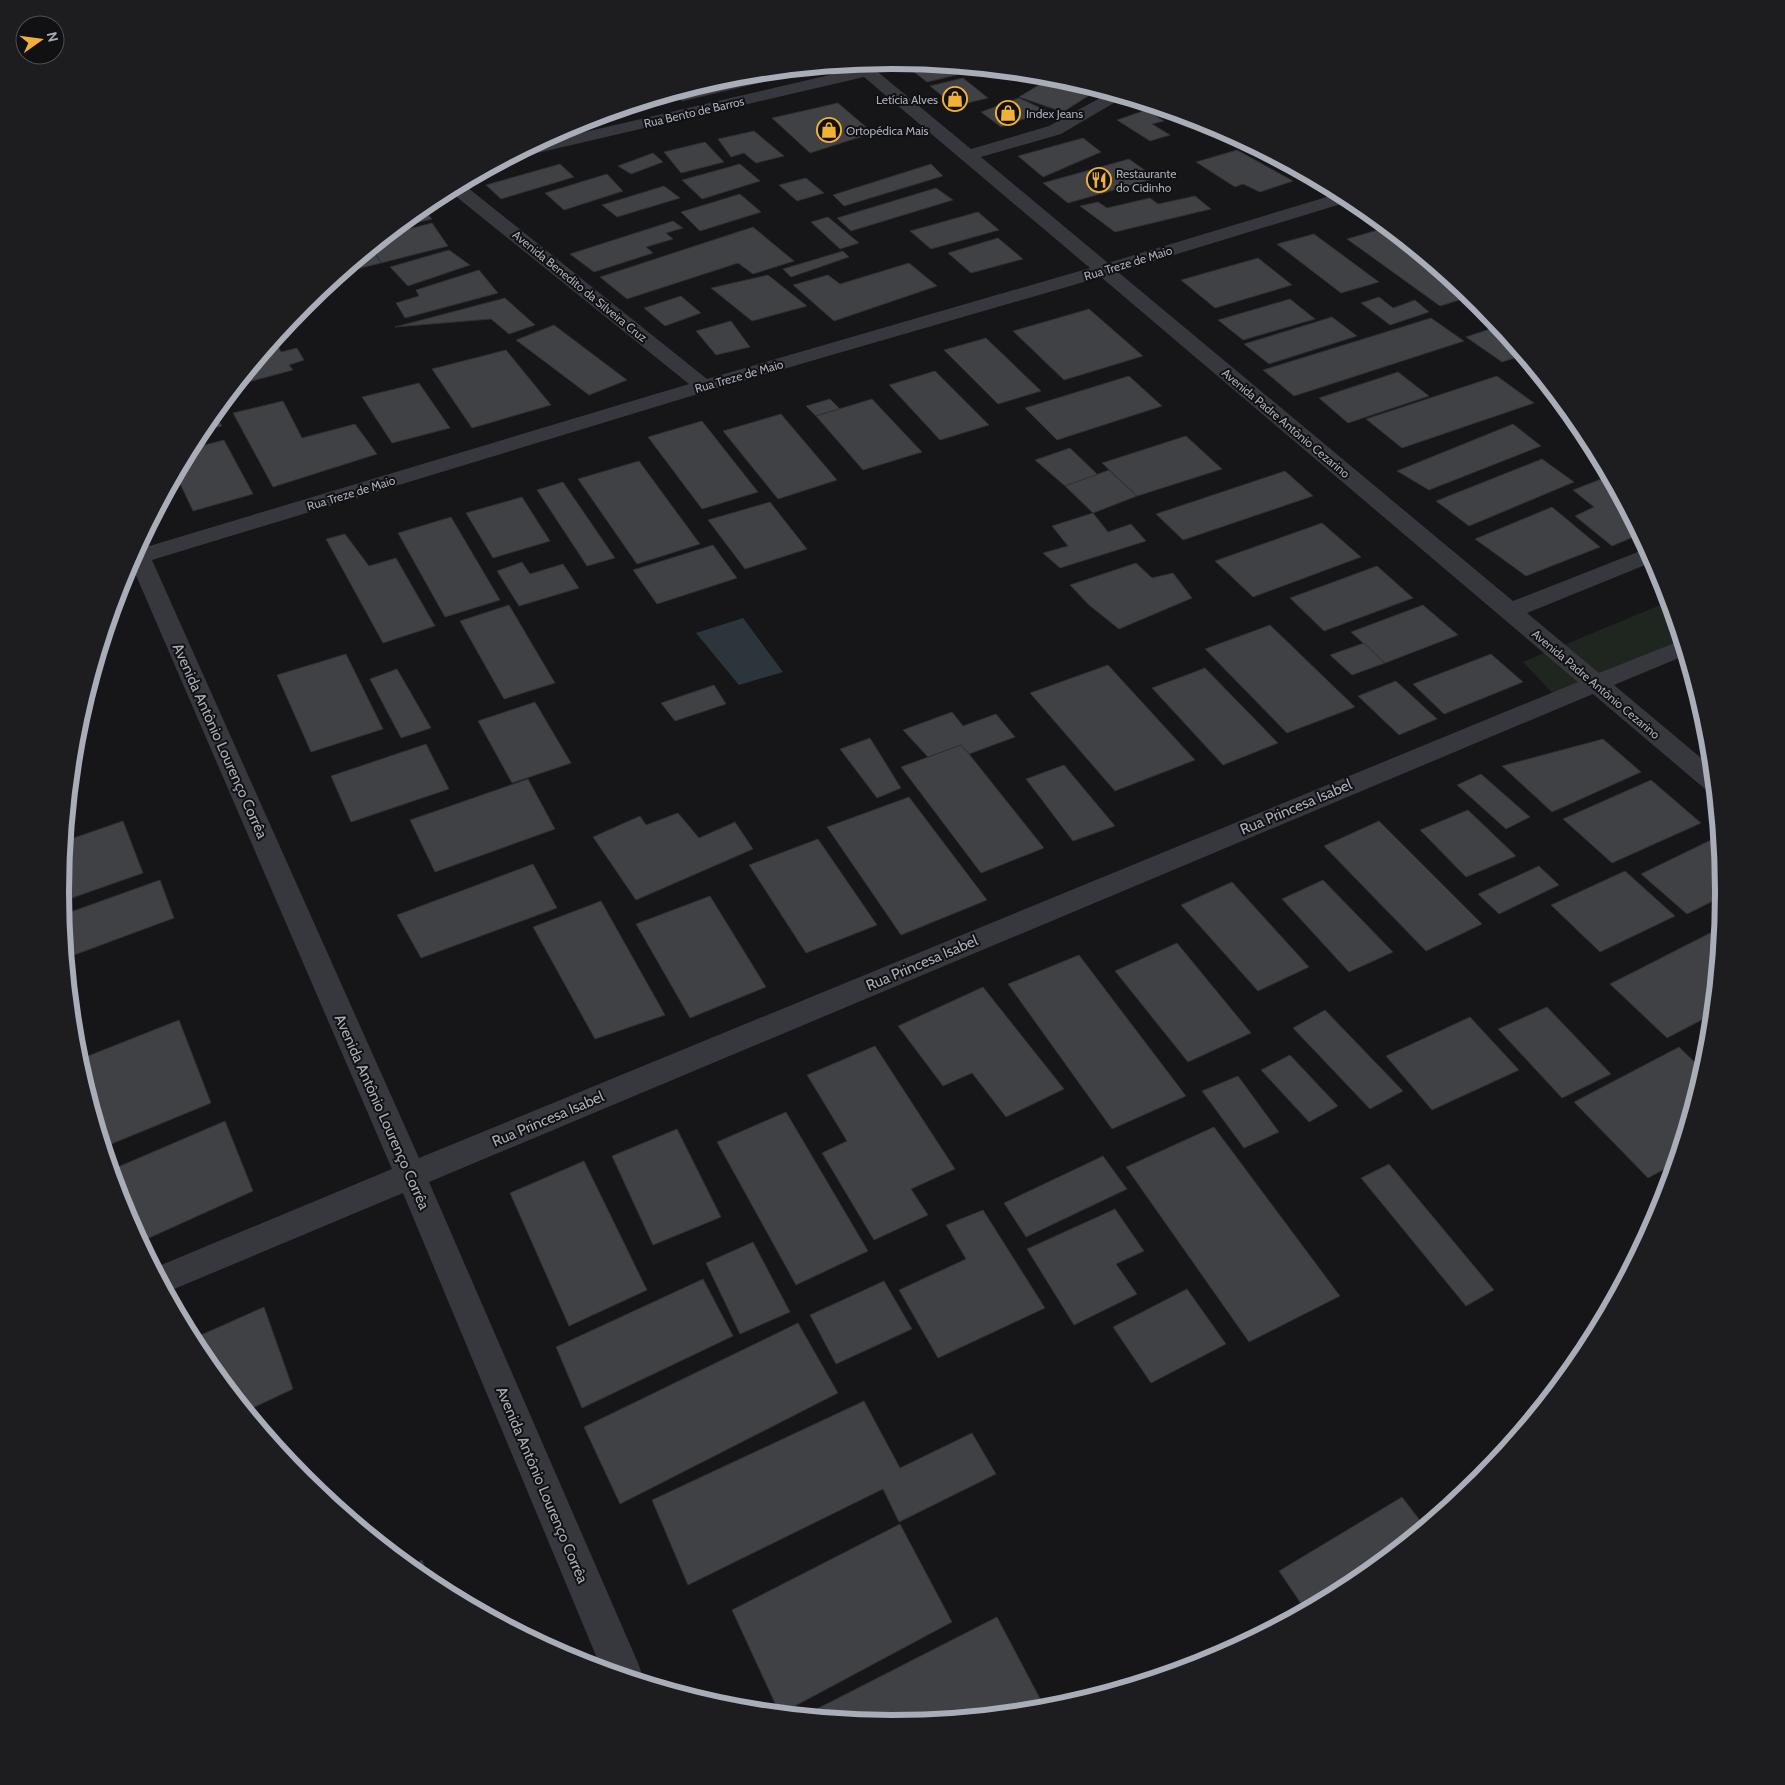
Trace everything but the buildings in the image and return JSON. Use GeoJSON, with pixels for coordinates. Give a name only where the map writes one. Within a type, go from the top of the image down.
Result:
{"type":"FeatureCollection","features":[{"type":"Feature","properties":{"kind":"street","name":"Avenida Padre Antônio Cezarino"},"geometry":{"type":"LineString","coordinates":[[866,70],[1708,778]]}},
{"type":"Feature","properties":{"kind":"street","name":"Rua Bento de Barros"},"geometry":{"type":"LineString","coordinates":[[546,146],[847,71]]}},
{"type":"Feature","properties":{"kind":"street"},"geometry":{"type":"LineString","coordinates":[[967,156],[1055,130],[1111,98]]}},
{"type":"Feature","properties":{"kind":"street","name":"Avenida Benedito da Silveira Cruz"},"geometry":{"type":"LineString","coordinates":[[461,192],[704,386]]}},
{"type":"Feature","properties":{"kind":"street","name":"Rua Treze de Maio"},"geometry":{"type":"LineString","coordinates":[[142,553],[704,386],[1105,270],[1337,199]]}},
{"type":"Feature","properties":{"kind":"street"},"geometry":{"type":"LineString","coordinates":[[1511,611],[1644,557]]}},
{"type":"Feature","properties":{"kind":"street","name":"Avenida Antônio Lourenço Corrêa"},"geometry":{"type":"LineString","coordinates":[[139,561],[411,1176],[621,1670]]}},
{"type":"Feature","properties":{"kind":"street","name":"Rua Princesa Isabel"},"geometry":{"type":"LineString","coordinates":[[165,1278],[1593,683],[1679,649]]}},
{"type":"Feature","properties":{"kind":"shaded area"},"geometry":{"type":"Polygon","coordinates":[[[1664,604],[1681,655],[1560,701],[1523,662],[1664,604]]]}},
{"type":"Feature","properties":{"kind":"shaded area"},"geometry":{"type":"Polygon","coordinates":[[[743,618],[783,672],[739,685],[696,633],[743,618]]]}},
{"type":"Feature","properties":{"kind":"place","name":"Letícia Alves"},"geometry":{"type":"Point","coordinates":[955,99]}},
{"type":"Feature","properties":{"kind":"place","name":"Index Jeans"},"geometry":{"type":"Point","coordinates":[1008,113]}},
{"type":"Feature","properties":{"kind":"place","name":"Ortopédica Mais"},"geometry":{"type":"Point","coordinates":[829,130]}},
{"type":"Feature","properties":{"kind":"place","name":"Restaurante do Cidinho"},"geometry":{"type":"Point","coordinates":[1099,180]}}]}
